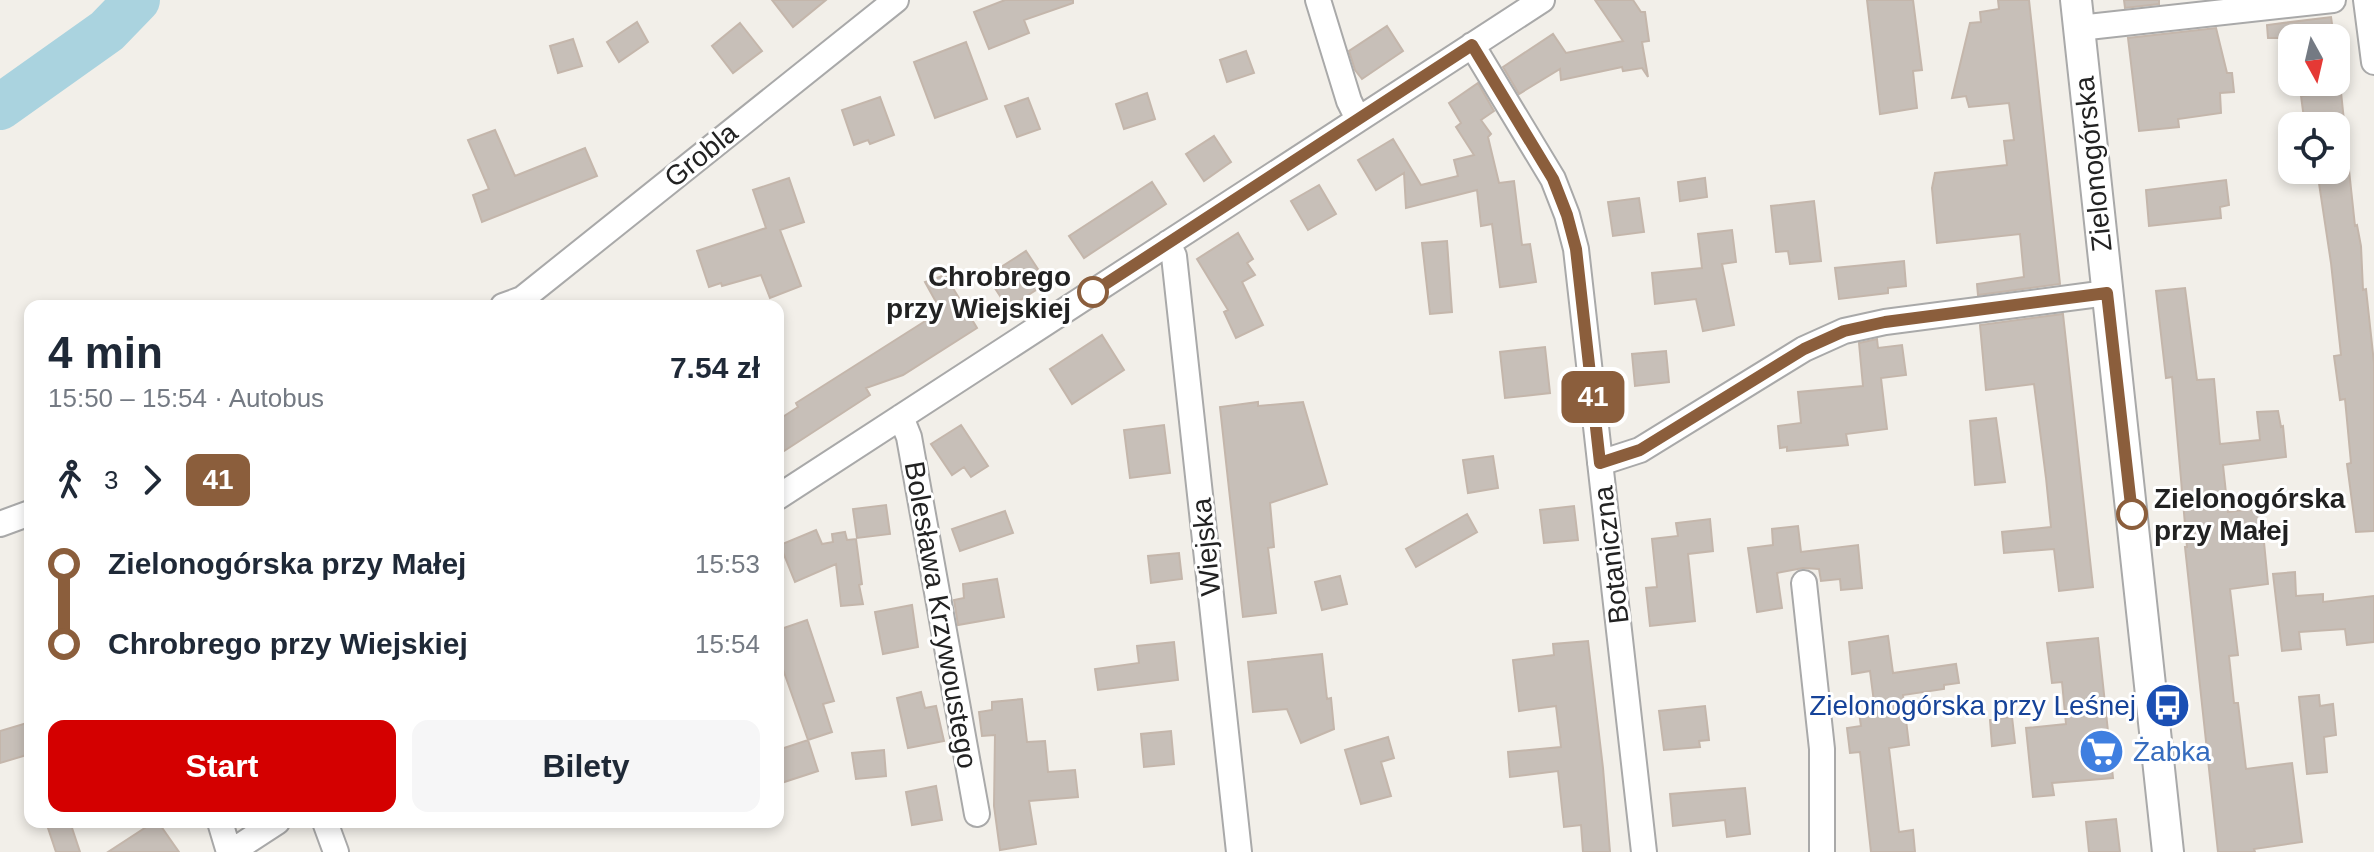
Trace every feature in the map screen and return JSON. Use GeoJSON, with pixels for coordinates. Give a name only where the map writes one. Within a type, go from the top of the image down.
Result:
{"type":"FeatureCollection","features":[{"type":"Feature","properties":{"kind":"street","name":"Grobla"},"geometry":{"type":"LineString","coordinates":[[519,300],[896,0]]}},
{"type":"Feature","properties":{"kind":"street"},"geometry":{"type":"LineString","coordinates":[[1318,0],[1349,101],[1358,119]]}},
{"type":"Feature","properties":{"kind":"street"},"geometry":{"type":"LineString","coordinates":[[784,493],[1542,0]]}},
{"type":"Feature","properties":{"kind":"street"},"geometry":{"type":"LineString","coordinates":[[2078,14],[2333,0]]}},
{"type":"Feature","properties":{"kind":"street"},"geometry":{"type":"LineString","coordinates":[[2366,0],[2374,62]]}},
{"type":"Feature","properties":{"kind":"street","name":"Zielonogórska"},"geometry":{"type":"LineString","coordinates":[[2078,14],[2168,852]]}},
{"type":"Feature","properties":{"kind":"street","name":"Botaniczna"},"geometry":{"type":"LineString","coordinates":[[1472,45],[1553,179],[1576,249],[1644,852]]}},
{"type":"Feature","properties":{"kind":"street","name":"Wiejska"},"geometry":{"type":"LineString","coordinates":[[1168,243],[1174,256],[1239,852]]}},
{"type":"Feature","properties":{"kind":"street"},"geometry":{"type":"LineString","coordinates":[[1600,463],[1640,450],[1804,349],[1844,331],[1885,322],[2107,293]]}},
{"type":"Feature","properties":{"kind":"street","name":"Bolesława Krzywoustego"},"geometry":{"type":"LineString","coordinates":[[901,417],[909,437],[977,814]]}},
{"type":"Feature","properties":{"kind":"street"},"geometry":{"type":"LineString","coordinates":[[0,524],[24,515]]}},
{"type":"Feature","properties":{"kind":"street"},"geometry":{"type":"LineString","coordinates":[[1804,583],[1822,749],[1822,852]]}},
{"type":"Feature","properties":{"kind":"street"},"geometry":{"type":"LineString","coordinates":[[222,828],[230,852],[268,828]]}},
{"type":"Feature","properties":{"kind":"street"},"geometry":{"type":"LineString","coordinates":[[327,828],[336,852]]}},
{"type":"Feature","properties":{"kind":"building"},"geometry":{"type":"Polygon","coordinates":[[[772,0],[826,0],[793,27],[772,0]]]}},
{"type":"Feature","properties":{"kind":"building"},"geometry":{"type":"Polygon","coordinates":[[[1005,0],[1073,0],[1073,3],[1024,20],[1029,33],[989,49],[974,12],[1005,0]]]}},
{"type":"Feature","properties":{"kind":"building"},"geometry":{"type":"Polygon","coordinates":[[[1595,0],[1633,0],[1641,12],[1645,12],[1649,41],[1642,42],[1648,77],[1642,68],[1623,71],[1622,67],[1561,80],[1560,69],[1519,94],[1503,67],[1553,34],[1566,53],[1623,41],[1595,0]]]}},
{"type":"Feature","properties":{"kind":"building"},"geometry":{"type":"Polygon","coordinates":[[[1867,0],[1913,0],[1922,70],[1913,71],[1917,108],[1880,114],[1867,0]]]}},
{"type":"Feature","properties":{"kind":"building"},"geometry":{"type":"Polygon","coordinates":[[[1998,0],[2029,0],[2060,284],[1978,295],[1977,284],[2024,277],[2020,234],[1937,243],[1932,188],[1935,173],[2007,165],[2004,141],[2014,140],[2009,103],[1969,107],[1966,96],[1952,98],[1970,23],[1981,22],[1980,12],[1999,9],[1998,0]]]}},
{"type":"Feature","properties":{"kind":"building"},"geometry":{"type":"Polygon","coordinates":[[[2124,0],[2159,0],[2159,4],[2125,8],[2124,0]]]}},
{"type":"Feature","properties":{"kind":"building"},"geometry":{"type":"Polygon","coordinates":[[[2331,17],[2332,24],[2278,24],[2278,38],[2268,38],[2267,25],[2331,17]]]}},
{"type":"Feature","properties":{"kind":"building"},"geometry":{"type":"Polygon","coordinates":[[[637,22],[648,42],[619,62],[607,42],[637,22]]]}},
{"type":"Feature","properties":{"kind":"building"},"geometry":{"type":"Polygon","coordinates":[[[740,23],[762,51],[733,73],[712,46],[740,23]]]}},
{"type":"Feature","properties":{"kind":"building"},"geometry":{"type":"Polygon","coordinates":[[[1387,26],[1403,51],[1362,79],[1355,70],[1349,51],[1387,26]]]}},
{"type":"Feature","properties":{"kind":"building"},"geometry":{"type":"Polygon","coordinates":[[[2216,28],[2227,73],[2232,73],[2234,92],[2220,93],[2221,113],[2178,119],[2179,127],[2139,131],[2128,38],[2216,28]]]}},
{"type":"Feature","properties":{"kind":"building"},"geometry":{"type":"Polygon","coordinates":[[[573,39],[582,66],[558,73],[550,46],[573,39]]]}},
{"type":"Feature","properties":{"kind":"building"},"geometry":{"type":"Polygon","coordinates":[[[966,42],[987,99],[935,118],[914,62],[966,42]]]}},
{"type":"Feature","properties":{"kind":"building"},"geometry":{"type":"Polygon","coordinates":[[[1246,51],[1254,73],[1227,82],[1220,60],[1246,51]]]}},
{"type":"Feature","properties":{"kind":"building"},"geometry":{"type":"Polygon","coordinates":[[[1478,83],[1494,111],[1481,120],[1491,134],[1488,137],[1499,183],[1514,181],[1522,245],[1530,244],[1536,282],[1500,287],[1492,224],[1481,226],[1477,190],[1406,208],[1404,173],[1376,190],[1358,160],[1393,139],[1421,185],[1458,176],[1454,160],[1474,155],[1456,127],[1461,123],[1449,103],[1478,83]]]}},
{"type":"Feature","properties":{"kind":"building"},"geometry":{"type":"Polygon","coordinates":[[[1147,93],[1155,119],[1124,129],[1116,104],[1147,93]]]}},
{"type":"Feature","properties":{"kind":"building"},"geometry":{"type":"Polygon","coordinates":[[[2301,96],[2341,96],[2343,112],[2303,112],[2301,96]]]}},
{"type":"Feature","properties":{"kind":"building"},"geometry":{"type":"Polygon","coordinates":[[[880,97],[894,135],[870,144],[868,140],[854,145],[842,110],[880,97]]]}},
{"type":"Feature","properties":{"kind":"building"},"geometry":{"type":"Polygon","coordinates":[[[1028,98],[1040,129],[1017,137],[1005,106],[1028,98]]]}},
{"type":"Feature","properties":{"kind":"building"},"geometry":{"type":"Polygon","coordinates":[[[495,130],[515,176],[585,148],[597,176],[482,222],[473,195],[489,189],[468,140],[495,130]]]}},
{"type":"Feature","properties":{"kind":"building"},"geometry":{"type":"Polygon","coordinates":[[[1214,136],[1231,162],[1204,181],[1186,154],[1214,136]]]}},
{"type":"Feature","properties":{"kind":"building"},"geometry":{"type":"Polygon","coordinates":[[[789,178],[804,222],[780,230],[801,286],[770,298],[761,275],[709,287],[697,251],[766,228],[753,190],[789,178]]]}},
{"type":"Feature","properties":{"kind":"building"},"geometry":{"type":"Polygon","coordinates":[[[1705,178],[1707,197],[1680,201],[1678,182],[1705,178]]]}},
{"type":"Feature","properties":{"kind":"building"},"geometry":{"type":"Polygon","coordinates":[[[2350,179],[2374,363],[2374,531],[2356,532],[2347,464],[2351,463],[2345,399],[2340,400],[2334,356],[2341,355],[2319,184],[2350,184],[2350,179]]]}},
{"type":"Feature","properties":{"kind":"building"},"geometry":{"type":"Polygon","coordinates":[[[2226,180],[2229,205],[2220,207],[2221,218],[2149,226],[2146,190],[2226,180]]]}},
{"type":"Feature","properties":{"kind":"building"},"geometry":{"type":"Polygon","coordinates":[[[1152,182],[1166,204],[1084,258],[1069,236],[1152,182]]]}},
{"type":"Feature","properties":{"kind":"building"},"geometry":{"type":"Polygon","coordinates":[[[1319,185],[1336,214],[1308,230],[1291,201],[1319,185]]]}},
{"type":"Feature","properties":{"kind":"building"},"geometry":{"type":"Polygon","coordinates":[[[1639,198],[1644,232],[1613,236],[1608,202],[1639,198]]]}},
{"type":"Feature","properties":{"kind":"building"},"geometry":{"type":"Polygon","coordinates":[[[1814,201],[1821,261],[1790,264],[1788,251],[1776,252],[1771,206],[1814,201]]]}},
{"type":"Feature","properties":{"kind":"building"},"geometry":{"type":"Polygon","coordinates":[[[1732,230],[1736,262],[1722,264],[1734,325],[1703,331],[1696,299],[1655,304],[1652,273],[1702,268],[1698,234],[1732,230]]]}},
{"type":"Feature","properties":{"kind":"building"},"geometry":{"type":"Polygon","coordinates":[[[1238,233],[1253,259],[1247,263],[1255,275],[1242,282],[1263,325],[1236,338],[1224,312],[1228,310],[1197,259],[1238,233]]]}},
{"type":"Feature","properties":{"kind":"building"},"geometry":{"type":"Polygon","coordinates":[[[1447,241],[1452,312],[1430,314],[1422,243],[1447,241]]]}},
{"type":"Feature","properties":{"kind":"building"},"geometry":{"type":"Polygon","coordinates":[[[1026,251],[1047,283],[1008,308],[987,276],[1026,251]]]}},
{"type":"Feature","properties":{"kind":"building"},"geometry":{"type":"Polygon","coordinates":[[[1904,261],[1906,286],[1888,288],[1888,293],[1839,299],[1835,268],[1904,261]]]}},
{"type":"Feature","properties":{"kind":"building"},"geometry":{"type":"Polygon","coordinates":[[[945,275],[977,328],[903,375],[866,388],[870,395],[784,451],[784,416],[798,407],[796,403],[941,311],[925,282],[945,275]]]}},
{"type":"Feature","properties":{"kind":"building"},"geometry":{"type":"Polygon","coordinates":[[[2185,288],[2197,380],[2214,379],[2220,444],[2260,440],[2257,412],[2278,411],[2283,426],[2286,457],[2223,465],[2228,512],[2261,511],[2268,584],[2230,589],[2238,655],[2229,656],[2246,769],[2292,763],[2302,842],[2254,849],[2255,852],[2218,852],[2185,547],[2172,377],[2166,378],[2156,291],[2185,288]]]}},
{"type":"Feature","properties":{"kind":"building"},"geometry":{"type":"Polygon","coordinates":[[[2063,314],[2093,587],[2059,591],[2054,549],[2004,553],[2002,532],[2051,527],[2046,478],[2034,384],[1986,390],[1980,325],[2063,314]]]}},
{"type":"Feature","properties":{"kind":"building"},"geometry":{"type":"Polygon","coordinates":[[[1102,335],[1124,370],[1072,404],[1050,369],[1102,335]]]}},
{"type":"Feature","properties":{"kind":"building"},"geometry":{"type":"Polygon","coordinates":[[[1877,339],[1878,348],[1902,345],[1906,375],[1881,378],[1887,429],[1846,434],[1848,445],[1787,451],[1787,447],[1780,448],[1778,426],[1801,423],[1798,392],[1863,386],[1859,343],[1877,339]]]}},
{"type":"Feature","properties":{"kind":"building"},"geometry":{"type":"Polygon","coordinates":[[[1545,347],[1550,393],[1505,398],[1500,352],[1545,347]]]}},
{"type":"Feature","properties":{"kind":"building"},"geometry":{"type":"Polygon","coordinates":[[[1666,351],[1669,382],[1635,386],[1632,354],[1666,351]]]}},
{"type":"Feature","properties":{"kind":"building"},"geometry":{"type":"Polygon","coordinates":[[[1258,402],[1258,406],[1303,402],[1327,484],[1270,503],[1274,547],[1268,548],[1276,613],[1243,617],[1220,407],[1258,402]]]}},
{"type":"Feature","properties":{"kind":"building"},"geometry":{"type":"Polygon","coordinates":[[[1996,418],[2005,482],[1975,485],[1970,421],[1996,418]]]}},
{"type":"Feature","properties":{"kind":"building"},"geometry":{"type":"Polygon","coordinates":[[[961,425],[988,466],[971,477],[964,467],[952,475],[931,444],[961,425]]]}},
{"type":"Feature","properties":{"kind":"building"},"geometry":{"type":"Polygon","coordinates":[[[1164,425],[1170,473],[1130,478],[1124,430],[1164,425]]]}},
{"type":"Feature","properties":{"kind":"building"},"geometry":{"type":"Polygon","coordinates":[[[1493,456],[1498,488],[1468,493],[1463,460],[1493,456]]]}},
{"type":"Feature","properties":{"kind":"building"},"geometry":{"type":"Polygon","coordinates":[[[886,505],[890,534],[857,538],[853,509],[886,505]]]}},
{"type":"Feature","properties":{"kind":"building"},"geometry":{"type":"Polygon","coordinates":[[[1574,506],[1578,540],[1544,543],[1540,510],[1574,506]]]}},
{"type":"Feature","properties":{"kind":"building"},"geometry":{"type":"Polygon","coordinates":[[[1005,511],[1013,533],[960,551],[952,529],[1005,511]]]}},
{"type":"Feature","properties":{"kind":"building"},"geometry":{"type":"Polygon","coordinates":[[[1467,514],[1477,532],[1416,567],[1406,549],[1467,514]]]}},
{"type":"Feature","properties":{"kind":"building"},"geometry":{"type":"Polygon","coordinates":[[[1710,519],[1713,551],[1688,554],[1695,621],[1650,626],[1646,588],[1657,587],[1652,539],[1678,536],[1676,523],[1710,519]]]}},
{"type":"Feature","properties":{"kind":"building"},"geometry":{"type":"Polygon","coordinates":[[[1798,526],[1801,552],[1858,545],[1862,588],[1841,590],[1840,579],[1821,581],[1819,569],[1803,568],[1777,573],[1782,608],[1757,612],[1748,548],[1773,545],[1772,529],[1798,526]]]}},
{"type":"Feature","properties":{"kind":"building"},"geometry":{"type":"Polygon","coordinates":[[[816,530],[822,544],[833,542],[832,534],[845,532],[847,540],[856,539],[863,604],[841,606],[836,564],[795,582],[784,555],[784,543],[816,530]]]}},
{"type":"Feature","properties":{"kind":"building"},"geometry":{"type":"Polygon","coordinates":[[[1179,553],[1182,579],[1151,583],[1148,556],[1179,553]]]}},
{"type":"Feature","properties":{"kind":"building"},"geometry":{"type":"Polygon","coordinates":[[[2295,572],[2296,596],[2323,594],[2323,602],[2374,596],[2374,642],[2347,645],[2345,629],[2299,632],[2301,649],[2282,651],[2273,574],[2295,572]]]}},
{"type":"Feature","properties":{"kind":"building"},"geometry":{"type":"Polygon","coordinates":[[[1340,576],[1347,604],[1322,610],[1315,582],[1340,576]]]}},
{"type":"Feature","properties":{"kind":"building"},"geometry":{"type":"Polygon","coordinates":[[[997,579],[1004,617],[958,625],[954,600],[964,598],[963,584],[997,579]]]}},
{"type":"Feature","properties":{"kind":"building"},"geometry":{"type":"Polygon","coordinates":[[[912,605],[918,647],[883,654],[875,612],[912,605]]]}},
{"type":"Feature","properties":{"kind":"building"},"geometry":{"type":"Polygon","coordinates":[[[807,620],[834,701],[823,704],[832,732],[808,740],[784,672],[784,628],[807,620]]]}},
{"type":"Feature","properties":{"kind":"building"},"geometry":{"type":"Polygon","coordinates":[[[1888,636],[1893,673],[1956,664],[1959,683],[1944,685],[1944,689],[1903,695],[1909,745],[1889,748],[1899,832],[1913,830],[1915,852],[1871,852],[1860,752],[1850,753],[1847,728],[1861,726],[1859,712],[1875,710],[1870,671],[1852,674],[1849,642],[1888,636]]]}},
{"type":"Feature","properties":{"kind":"building"},"geometry":{"type":"Polygon","coordinates":[[[2098,638],[2113,778],[2052,783],[2054,795],[2033,797],[2026,728],[2066,724],[2062,682],[2052,683],[2047,643],[2098,638]]]}},
{"type":"Feature","properties":{"kind":"building"},"geometry":{"type":"Polygon","coordinates":[[[1588,641],[1610,852],[1583,852],[1581,825],[1564,827],[1558,771],[1510,777],[1508,752],[1561,747],[1556,706],[1519,711],[1513,660],[1554,655],[1553,644],[1588,641]]]}},
{"type":"Feature","properties":{"kind":"building"},"geometry":{"type":"Polygon","coordinates":[[[1174,642],[1178,680],[1098,690],[1095,669],[1139,663],[1137,646],[1174,642]]]}},
{"type":"Feature","properties":{"kind":"building"},"geometry":{"type":"Polygon","coordinates":[[[1322,654],[1334,729],[1301,743],[1287,709],[1253,712],[1248,662],[1322,654]]]}},
{"type":"Feature","properties":{"kind":"building"},"geometry":{"type":"Polygon","coordinates":[[[921,692],[925,708],[936,706],[944,741],[908,748],[897,698],[921,692]]]}},
{"type":"Feature","properties":{"kind":"building"},"geometry":{"type":"Polygon","coordinates":[[[2319,695],[2320,706],[2333,704],[2336,735],[2324,737],[2327,772],[2307,774],[2299,697],[2319,695]]]}},
{"type":"Feature","properties":{"kind":"building"},"geometry":{"type":"Polygon","coordinates":[[[1022,699],[1027,742],[1045,741],[1048,772],[1075,770],[1078,797],[1029,801],[1036,844],[1000,850],[994,806],[995,735],[982,736],[979,712],[992,710],[992,702],[1022,699]]]}},
{"type":"Feature","properties":{"kind":"building"},"geometry":{"type":"Polygon","coordinates":[[[1705,706],[1709,740],[1699,741],[1700,747],[1664,750],[1659,711],[1705,706]]]}},
{"type":"Feature","properties":{"kind":"building"},"geometry":{"type":"Polygon","coordinates":[[[2012,717],[2015,743],[1992,746],[1990,720],[2012,717]]]}},
{"type":"Feature","properties":{"kind":"building"},"geometry":{"type":"Polygon","coordinates":[[[24,724],[24,756],[0,763],[0,731],[24,724]]]}},
{"type":"Feature","properties":{"kind":"building"},"geometry":{"type":"Polygon","coordinates":[[[1171,731],[1174,764],[1144,767],[1141,734],[1171,731]]]}},
{"type":"Feature","properties":{"kind":"building"},"geometry":{"type":"Polygon","coordinates":[[[1388,737],[1394,758],[1381,762],[1391,796],[1361,804],[1345,750],[1388,737]]]}},
{"type":"Feature","properties":{"kind":"building"},"geometry":{"type":"Polygon","coordinates":[[[808,740],[818,771],[784,782],[784,748],[808,740]]]}},
{"type":"Feature","properties":{"kind":"building"},"geometry":{"type":"Polygon","coordinates":[[[884,750],[886,776],[856,779],[852,753],[884,750]]]}},
{"type":"Feature","properties":{"kind":"building"},"geometry":{"type":"Polygon","coordinates":[[[936,786],[942,820],[912,825],[906,792],[936,786]]]}},
{"type":"Feature","properties":{"kind":"building"},"geometry":{"type":"Polygon","coordinates":[[[1745,788],[1750,834],[1727,837],[1725,820],[1673,826],[1670,794],[1745,788]]]}},
{"type":"Feature","properties":{"kind":"building"},"geometry":{"type":"Polygon","coordinates":[[[2116,819],[2120,852],[2089,852],[2086,822],[2116,819]]]}},
{"type":"Feature","properties":{"kind":"building"},"geometry":{"type":"Polygon","coordinates":[[[48,828],[72,828],[80,852],[56,852],[48,828]]]}},
{"type":"Feature","properties":{"kind":"building"},"geometry":{"type":"Polygon","coordinates":[[[145,828],[162,828],[179,852],[108,852],[145,828]]]}},
{"type":"Feature","properties":{"kind":"waterway"},"geometry":{"type":"LineString","coordinates":[[0,107],[107,31],[137,0]]}},
{"type":"Feature","properties":{"kind":"bus line","name":"41"},"geometry":{"type":"LineString","coordinates":[[1093,292],[1472,45],[1553,179],[1567,215],[1576,249],[1600,463],[1640,450],[1804,349],[1844,331],[1885,322],[2107,293],[2132,514]]}},
{"type":"Feature","properties":{"kind":"place","name":"Chrobrego przy Wiejskiej"},"geometry":{"type":"Point","coordinates":[1093,292]}},
{"type":"Feature","properties":{"kind":"place","name":"Zielonogórska przy Małej"},"geometry":{"type":"Point","coordinates":[2132,514]}},
{"type":"Feature","properties":{"kind":"place","name":"Zielonogórska przy Leśnej"},"geometry":{"type":"Point","coordinates":[2167,705]}},
{"type":"Feature","properties":{"kind":"place","name":"Żabka"},"geometry":{"type":"Point","coordinates":[2102,751]}}]}
